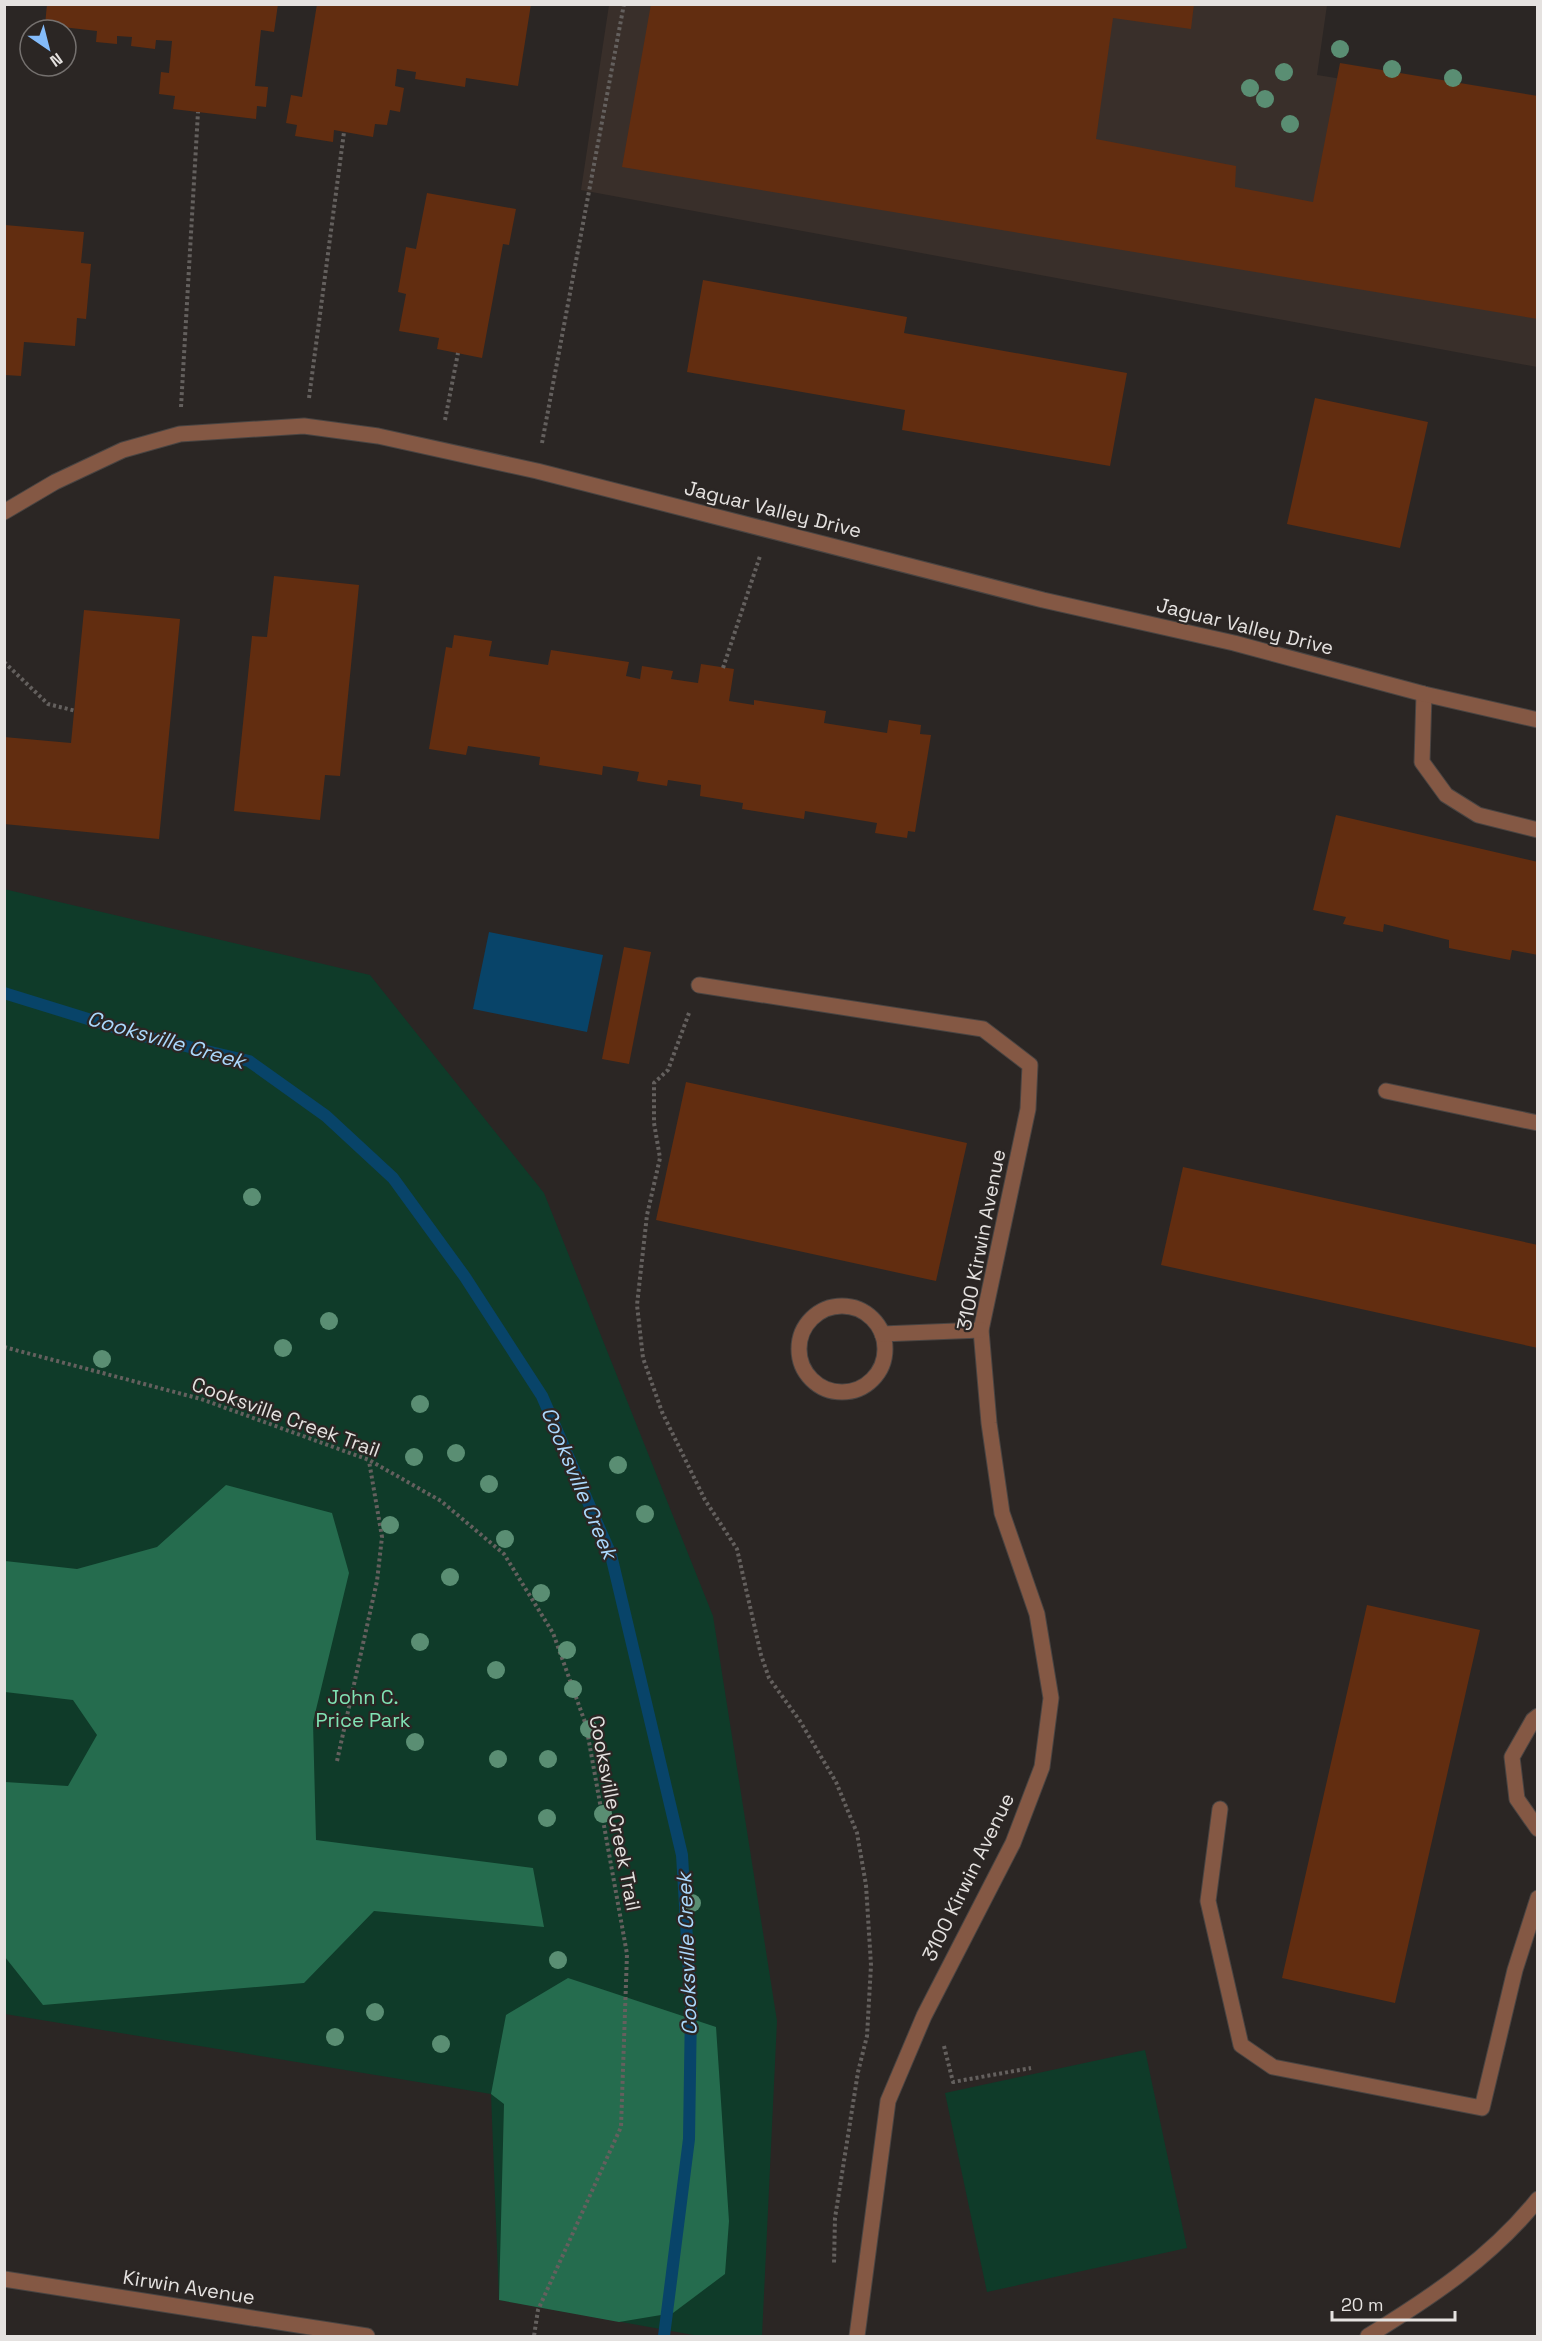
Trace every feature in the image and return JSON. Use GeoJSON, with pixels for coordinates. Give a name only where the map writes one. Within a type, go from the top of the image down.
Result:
{"type":"FeatureCollection","features":[{"type":"Feature","properties":{"kind":"street","name":"Jaguar Valley Drive"},"geometry":{"type":"LineString","coordinates":[[4,512],[55,482],[123,450],[180,435],[304,426],[378,436],[537,471],[1043,600],[1234,643],[1424,694],[1538,720]]}},
{"type":"Feature","properties":{"kind":"street"},"geometry":{"type":"LineString","coordinates":[[1424,694],[1422,762],[1446,795],[1478,815],[1538,830]]}},
{"type":"Feature","properties":{"kind":"street","name":"3100 Kirwin Avenue"},"geometry":{"type":"LineString","coordinates":[[699,985],[983,1029],[1030,1065],[1028,1109],[981,1330],[989,1423],[1002,1513],[1037,1614],[1051,1698],[1042,1767],[1013,1843],[917,2030],[888,2101],[858,2337]]}},
{"type":"Feature","properties":{"kind":"street"},"geometry":{"type":"LineString","coordinates":[[1386,1091],[1538,1123]]}},
{"type":"Feature","properties":{"kind":"street"},"geometry":{"type":"LineString","coordinates":[[838,1307],[865,1312],[882,1334],[885,1348],[883,1362],[877,1375],[854,1390],[840,1392],[826,1389],[813,1381],[804,1370],[800,1357],[800,1342],[804,1329],[824,1310],[838,1307]]}},
{"type":"Feature","properties":{"kind":"street"},"geometry":{"type":"LineString","coordinates":[[882,1334],[981,1330]]}},
{"type":"Feature","properties":{"kind":"street"},"geometry":{"type":"LineString","coordinates":[[1538,1716],[1533,1720],[1512,1757],[1517,1799],[1538,1829]]}},
{"type":"Feature","properties":{"kind":"street"},"geometry":{"type":"LineString","coordinates":[[1220,1809],[1208,1901],[1241,2045],[1273,2067],[1482,2108],[1515,1970],[1538,1898]]}},
{"type":"Feature","properties":{"kind":"street"},"geometry":{"type":"LineString","coordinates":[[1368,2337],[1444,2288],[1520,2221],[1537,2202]]}},
{"type":"Feature","properties":{"kind":"street","name":"Kirwin Avenue"},"geometry":{"type":"LineString","coordinates":[[4,2279],[367,2337]]}},
{"type":"Feature","properties":{"kind":"path"},"geometry":{"type":"LineString","coordinates":[[537,471],[624,4]]}},
{"type":"Feature","properties":{"kind":"path"},"geometry":{"type":"LineString","coordinates":[[180,435],[198,112]]}},
{"type":"Feature","properties":{"kind":"path"},"geometry":{"type":"LineString","coordinates":[[304,426],[344,132]]}},
{"type":"Feature","properties":{"kind":"path"},"geometry":{"type":"LineString","coordinates":[[443,451],[445,418],[458,353]]}},
{"type":"Feature","properties":{"kind":"path"},"geometry":{"type":"LineString","coordinates":[[723,668],[769,530]]}},
{"type":"Feature","properties":{"kind":"path"},"geometry":{"type":"LineString","coordinates":[[4,662],[48,705],[76,711]]}},
{"type":"Feature","properties":{"kind":"path"},"geometry":{"type":"LineString","coordinates":[[699,985],[668,1070],[654,1083],[654,1123],[660,1158],[647,1215],[638,1305],[643,1358],[662,1412],[705,1500],[737,1549],[760,1655],[769,1678],[800,1721],[836,1782],[857,1833],[866,1885],[871,1965],[867,2036],[858,2072],[835,2218],[834,2269]]}},
{"type":"Feature","properties":{"kind":"path","name":"Cooksville Creek Trail"},"geometry":{"type":"LineString","coordinates":[[4,1347],[201,1399],[369,1460],[441,1501],[504,1554],[554,1633],[586,1725],[627,1954],[621,2127],[538,2310],[534,2337]]}},
{"type":"Feature","properties":{"kind":"path"},"geometry":{"type":"LineString","coordinates":[[337,1761],[378,1570],[382,1537],[369,1460]]}},
{"type":"Feature","properties":{"kind":"path"},"geometry":{"type":"LineString","coordinates":[[917,2030],[942,2039],[953,2082],[1031,2068]]}},
{"type":"Feature","properties":{"kind":"shaded area"},"geometry":{"type":"Polygon","coordinates":[[[609,5],[1327,5],[1317,75],[1537,110],[1537,367],[581,190],[609,5]]]}},
{"type":"Feature","properties":{"kind":"green space","name":"John C. Price Park"},"geometry":{"type":"Polygon","coordinates":[[[4,889],[370,975],[544,1193],[713,1616],[777,2021],[762,2336],[699,2336],[499,2300],[491,2094],[5,2014],[4,889]]]}},
{"type":"Feature","properties":{"kind":"green space"},"geometry":{"type":"Polygon","coordinates":[[[226,1485],[332,1513],[349,1573],[313,1722],[316,1840],[533,1868],[544,1927],[374,1911],[304,1983],[43,2005],[5,1957],[5,1782],[68,1786],[97,1735],[73,1700],[5,1692],[5,1561],[77,1569],[157,1547],[226,1485]]]}},
{"type":"Feature","properties":{"kind":"green space"},"geometry":{"type":"Polygon","coordinates":[[[568,1978],[716,2027],[729,2221],[725,2274],[673,2313],[619,2322],[499,2300],[504,2104],[491,2094],[506,2015],[568,1978]]]}},
{"type":"Feature","properties":{"kind":"green space"},"geometry":{"type":"Polygon","coordinates":[[[1145,2050],[1187,2248],[987,2292],[945,2093],[1145,2050]]]}},
{"type":"Feature","properties":{"kind":"water"},"geometry":{"type":"Polygon","coordinates":[[[489,932],[603,955],[587,1032],[473,1009],[489,932]]]}},
{"type":"Feature","properties":{"kind":"building"},"geometry":{"type":"Polygon","coordinates":[[[47,4],[278,4],[274,32],[261,30],[255,86],[268,87],[266,107],[257,106],[256,119],[173,109],[175,96],[159,94],[161,72],[169,73],[172,41],[156,40],[155,49],[131,46],[132,37],[117,36],[117,44],[96,42],[97,31],[78,29],[78,18],[46,18],[47,4]]]}},
{"type":"Feature","properties":{"kind":"building"},"geometry":{"type":"Polygon","coordinates":[[[317,4],[531,4],[518,86],[466,78],[465,87],[415,79],[416,72],[397,69],[395,86],[404,88],[400,112],[390,110],[387,125],[375,124],[373,137],[334,130],[333,142],[295,136],[297,125],[286,123],[291,95],[302,97],[317,4]]]}},
{"type":"Feature","properties":{"kind":"building"},"geometry":{"type":"Polygon","coordinates":[[[651,4],[1194,4],[1191,29],[1113,18],[1096,139],[1236,166],[1235,187],[1313,202],[1340,63],[1538,96],[1538,319],[622,167],[651,4]]]}},
{"type":"Feature","properties":{"kind":"building"},"geometry":{"type":"Polygon","coordinates":[[[427,193],[516,209],[509,245],[503,244],[482,358],[437,349],[439,338],[399,331],[406,294],[398,292],[406,247],[416,249],[427,193]]]}},
{"type":"Feature","properties":{"kind":"building"},"geometry":{"type":"Polygon","coordinates":[[[5,225],[84,232],[81,263],[91,264],[86,319],[77,318],[75,346],[24,342],[21,376],[5,375],[5,225]]]}},
{"type":"Feature","properties":{"kind":"building"},"geometry":{"type":"Polygon","coordinates":[[[703,280],[907,317],[904,333],[1127,373],[1110,466],[902,430],[905,410],[687,372],[703,280]]]}},
{"type":"Feature","properties":{"kind":"building"},"geometry":{"type":"Polygon","coordinates":[[[1315,398],[1428,422],[1400,548],[1287,524],[1315,398]]]}},
{"type":"Feature","properties":{"kind":"building"},"geometry":{"type":"Polygon","coordinates":[[[274,576],[359,585],[340,776],[325,775],[320,820],[234,811],[252,636],[267,637],[274,576]]]}},
{"type":"Feature","properties":{"kind":"building"},"geometry":{"type":"Polygon","coordinates":[[[84,610],[180,619],[159,839],[4,824],[4,737],[71,743],[84,610]]]}},
{"type":"Feature","properties":{"kind":"building"},"geometry":{"type":"Polygon","coordinates":[[[454,635],[492,641],[489,656],[548,665],[551,650],[629,662],[626,676],[640,679],[642,666],[673,671],[671,679],[698,683],[701,664],[734,669],[729,701],[754,705],[754,700],[826,711],[824,723],[887,733],[889,720],[921,725],[920,734],[931,735],[915,832],[908,831],[907,838],[875,833],[877,823],[805,811],[804,819],[742,809],[743,803],[700,796],[701,785],[668,780],[667,786],[637,781],[639,772],[603,766],[602,775],[539,765],[540,757],[468,746],[466,755],[429,749],[446,647],[452,648],[454,635]]]}},
{"type":"Feature","properties":{"kind":"building"},"geometry":{"type":"Polygon","coordinates":[[[1336,815],[1538,862],[1538,955],[1512,950],[1510,960],[1449,948],[1449,940],[1384,924],[1383,932],[1343,924],[1346,917],[1313,910],[1336,815]]]}},
{"type":"Feature","properties":{"kind":"building"},"geometry":{"type":"Polygon","coordinates":[[[624,947],[651,952],[629,1064],[602,1059],[624,947]]]}},
{"type":"Feature","properties":{"kind":"building"},"geometry":{"type":"Polygon","coordinates":[[[686,1082],[967,1143],[936,1281],[656,1220],[686,1082]]]}},
{"type":"Feature","properties":{"kind":"building"},"geometry":{"type":"Polygon","coordinates":[[[1183,1167],[1538,1245],[1538,1348],[1161,1265],[1183,1167]]]}},
{"type":"Feature","properties":{"kind":"building"},"geometry":{"type":"Polygon","coordinates":[[[1367,1605],[1480,1630],[1395,2003],[1282,1978],[1367,1605]]]}},
{"type":"Feature","properties":{"kind":"waterway","name":"Cooksville Creek"},"geometry":{"type":"LineString","coordinates":[[4,993],[143,1036],[249,1061],[326,1116],[393,1178],[465,1277],[542,1396],[611,1555],[682,1855],[691,2007],[689,2139],[664,2336]]}}]}
